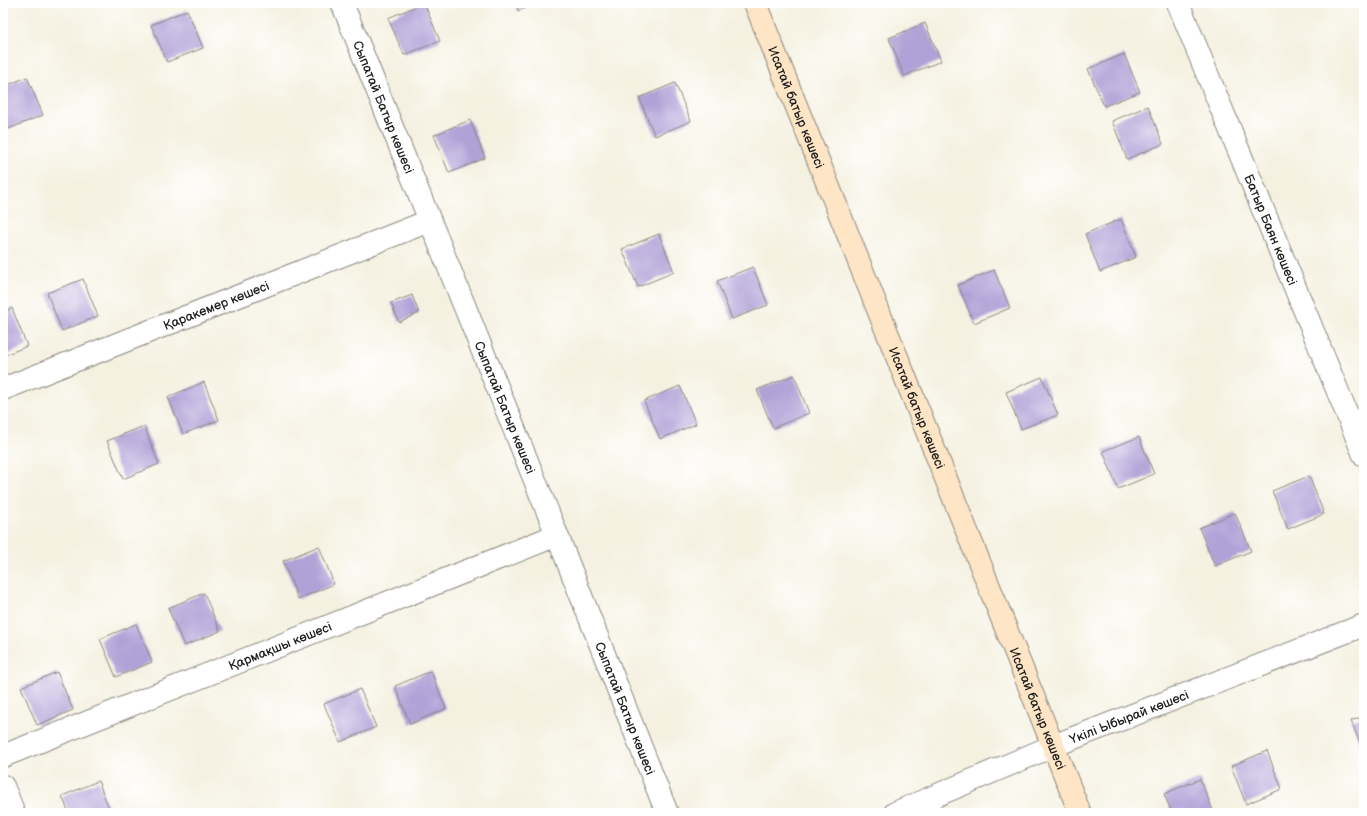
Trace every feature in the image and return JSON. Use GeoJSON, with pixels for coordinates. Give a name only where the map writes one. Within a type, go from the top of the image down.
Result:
{"type":"FeatureCollection","features":[{"type":"Feature","properties":{"kind":"street","name":"Сыпатай Батыр көшесі"},"geometry":{"type":"LineString","coordinates":[[342,3],[557,535],[667,813]]}},
{"type":"Feature","properties":{"kind":"street","name":"Исатай батыр көшесі"},"geometry":{"type":"LineString","coordinates":[[755,3],[1080,813]]}},
{"type":"Feature","properties":{"kind":"street","name":"Батыр Баян көшесі"},"geometry":{"type":"LineString","coordinates":[[1178,3],[1364,455]]}},
{"type":"Feature","properties":{"kind":"street","name":"Қаракемер көшесі"},"geometry":{"type":"LineString","coordinates":[[3,389],[429,220]]}},
{"type":"Feature","properties":{"kind":"street","name":"Қармақшы көшесі"},"geometry":{"type":"LineString","coordinates":[[3,756],[557,535]]}},
{"type":"Feature","properties":{"kind":"street","name":"Үкілі Ыбырай көшесі"},"geometry":{"type":"LineString","coordinates":[[895,813],[1053,746],[1364,625]]}},
{"type":"Feature","properties":{"kind":"street"},"geometry":{"type":"LineString","coordinates":[[3,786],[14,813]]}},
{"type":"Feature","properties":{"kind":"building"},"geometry":{"type":"Polygon","coordinates":[[[424,3],[440,41],[404,55],[388,18],[424,3]]]}},
{"type":"Feature","properties":{"kind":"building"},"geometry":{"type":"Polygon","coordinates":[[[515,3],[538,3],[518,11],[515,3]]]}},
{"type":"Feature","properties":{"kind":"building"},"geometry":{"type":"Polygon","coordinates":[[[187,10],[203,48],[167,62],[151,25],[187,10]]]}},
{"type":"Feature","properties":{"kind":"building"},"geometry":{"type":"Polygon","coordinates":[[[925,23],[941,61],[904,76],[889,38],[925,23]]]}},
{"type":"Feature","properties":{"kind":"building"},"geometry":{"type":"Polygon","coordinates":[[[1124,54],[1140,92],[1104,106],[1088,69],[1124,54]]]}},
{"type":"Feature","properties":{"kind":"building"},"geometry":{"type":"Polygon","coordinates":[[[27,77],[43,115],[6,130],[3,122],[3,87],[27,77]]]}},
{"type":"Feature","properties":{"kind":"building"},"geometry":{"type":"Polygon","coordinates":[[[675,83],[691,121],[655,136],[639,98],[675,83]]]}},
{"type":"Feature","properties":{"kind":"building"},"geometry":{"type":"Polygon","coordinates":[[[1148,106],[1163,144],[1127,159],[1112,121],[1148,106]]]}},
{"type":"Feature","properties":{"kind":"building"},"geometry":{"type":"Polygon","coordinates":[[[470,120],[485,158],[449,173],[434,135],[470,120]]]}},
{"type":"Feature","properties":{"kind":"building"},"geometry":{"type":"Polygon","coordinates":[[[1121,219],[1136,257],[1100,272],[1085,234],[1121,219]]]}},
{"type":"Feature","properties":{"kind":"building"},"geometry":{"type":"Polygon","coordinates":[[[659,234],[674,272],[638,287],[622,249],[659,234]]]}},
{"type":"Feature","properties":{"kind":"building"},"geometry":{"type":"Polygon","coordinates":[[[753,267],[768,305],[732,319],[717,281],[753,267]]]}},
{"type":"Feature","properties":{"kind":"building"},"geometry":{"type":"Polygon","coordinates":[[[994,270],[1010,308],[974,323],[958,285],[994,270]]]}},
{"type":"Feature","properties":{"kind":"building"},"geometry":{"type":"Polygon","coordinates":[[[83,279],[98,316],[62,331],[47,293],[83,279]]]}},
{"type":"Feature","properties":{"kind":"building"},"geometry":{"type":"Polygon","coordinates":[[[412,295],[419,313],[399,322],[391,303],[412,295]]]}},
{"type":"Feature","properties":{"kind":"building"},"geometry":{"type":"Polygon","coordinates":[[[12,308],[27,346],[3,356],[3,312],[12,308]]]}},
{"type":"Feature","properties":{"kind":"building"},"geometry":{"type":"Polygon","coordinates":[[[794,375],[809,413],[773,428],[757,390],[794,375]]]}},
{"type":"Feature","properties":{"kind":"building"},"geometry":{"type":"Polygon","coordinates":[[[1042,377],[1058,415],[1021,429],[1006,392],[1042,377]]]}},
{"type":"Feature","properties":{"kind":"building"},"geometry":{"type":"Polygon","coordinates":[[[204,382],[219,420],[183,434],[168,397],[204,382]]]}},
{"type":"Feature","properties":{"kind":"building"},"geometry":{"type":"Polygon","coordinates":[[[680,386],[696,424],[660,439],[644,401],[680,386]]]}},
{"type":"Feature","properties":{"kind":"building"},"geometry":{"type":"Polygon","coordinates":[[[144,426],[159,464],[123,479],[107,441],[144,426]]]}},
{"type":"Feature","properties":{"kind":"building"},"geometry":{"type":"Polygon","coordinates":[[[1139,437],[1154,474],[1118,489],[1103,451],[1139,437]]]}},
{"type":"Feature","properties":{"kind":"building"},"geometry":{"type":"Polygon","coordinates":[[[1309,476],[1324,514],[1288,529],[1272,491],[1309,476]]]}},
{"type":"Feature","properties":{"kind":"building"},"geometry":{"type":"Polygon","coordinates":[[[1235,513],[1251,551],[1215,566],[1199,528],[1235,513]]]}},
{"type":"Feature","properties":{"kind":"building"},"geometry":{"type":"Polygon","coordinates":[[[319,546],[334,584],[298,599],[283,561],[319,546]]]}},
{"type":"Feature","properties":{"kind":"building"},"geometry":{"type":"Polygon","coordinates":[[[204,593],[220,631],[184,646],[168,608],[204,593]]]}},
{"type":"Feature","properties":{"kind":"building"},"geometry":{"type":"Polygon","coordinates":[[[136,624],[152,662],[116,677],[100,639],[136,624]]]}},
{"type":"Feature","properties":{"kind":"building"},"geometry":{"type":"Polygon","coordinates":[[[431,671],[446,709],[410,724],[395,686],[431,671]]]}},
{"type":"Feature","properties":{"kind":"building"},"geometry":{"type":"Polygon","coordinates":[[[57,672],[73,710],[37,725],[21,687],[57,672]]]}},
{"type":"Feature","properties":{"kind":"building"},"geometry":{"type":"Polygon","coordinates":[[[360,689],[376,727],[340,742],[324,704],[360,689]]]}},
{"type":"Feature","properties":{"kind":"building"},"geometry":{"type":"Polygon","coordinates":[[[1364,716],[1364,753],[1351,721],[1364,716]]]}},
{"type":"Feature","properties":{"kind":"building"},"geometry":{"type":"Polygon","coordinates":[[[1267,751],[1282,789],[1246,804],[1231,766],[1267,751]]]}},
{"type":"Feature","properties":{"kind":"building"},"geometry":{"type":"Polygon","coordinates":[[[1200,779],[1214,813],[1172,813],[1164,794],[1200,779]]]}},
{"type":"Feature","properties":{"kind":"building"},"geometry":{"type":"Polygon","coordinates":[[[98,781],[111,813],[69,813],[62,796],[98,781]]]}}]}
